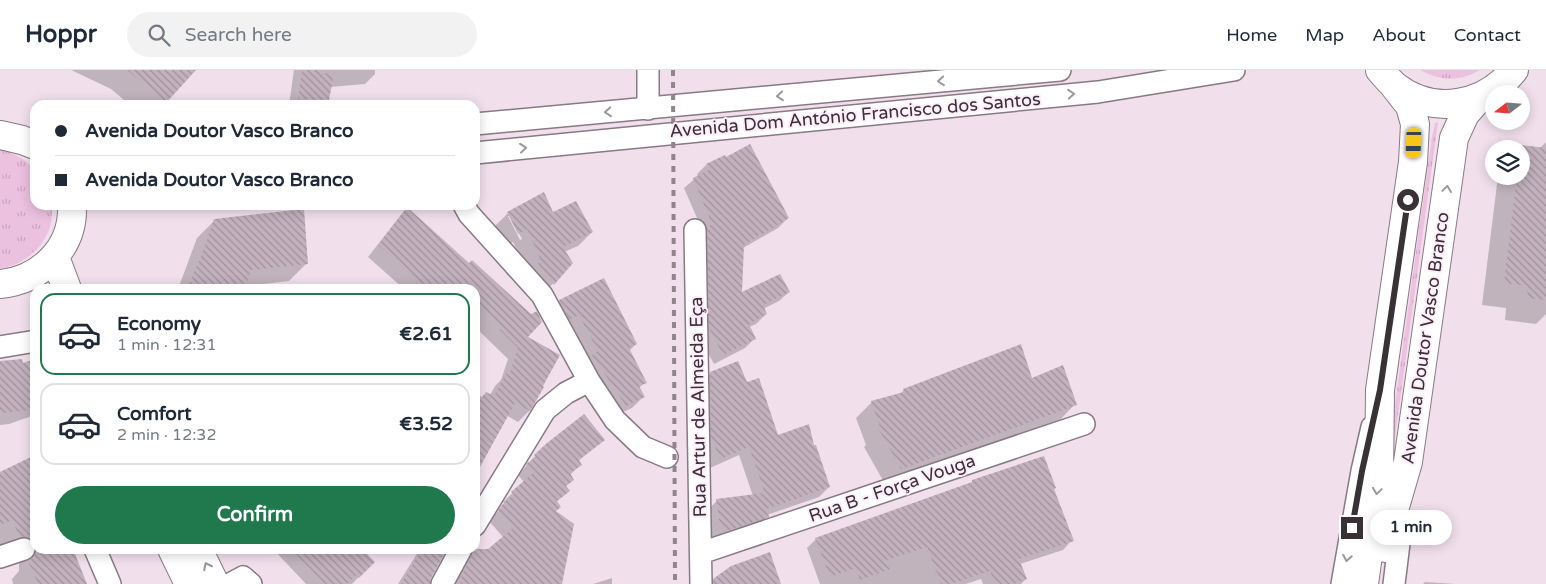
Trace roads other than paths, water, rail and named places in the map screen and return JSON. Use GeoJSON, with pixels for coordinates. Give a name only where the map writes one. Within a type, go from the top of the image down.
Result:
{"type":"FeatureCollection","features":[{"type":"Feature","properties":{"kind":"main road"},"geometry":{"type":"LineString","coordinates":[[1388,78],[1414,98],[1436,104],[1458,104],[1479,98],[1498,87],[1514,70]]}},
{"type":"Feature","properties":{"kind":"main road","name":"Avenida Doutor Vasco Branco"},"geometry":{"type":"LineString","coordinates":[[1364,584],[1379,476],[1380,390],[1413,162],[1414,124],[1410,106],[1388,78]]}},
{"type":"Feature","properties":{"kind":"main road","name":"Avenida Doutor Vasco Branco"},"geometry":{"type":"LineString","coordinates":[[1381,584],[1390,524],[1408,462],[1454,138],[1465,114],[1479,98]]}},
{"type":"Feature","properties":{"kind":"main road"},"geometry":{"type":"LineString","coordinates":[[0,135],[10,136],[30,143]]}},
{"type":"Feature","properties":{"kind":"main road"},"geometry":{"type":"LineString","coordinates":[[20,284],[36,274],[55,257],[68,234],[72,210]]}},
{"type":"Feature","properties":{"kind":"main road"},"geometry":{"type":"LineString","coordinates":[[55,257],[65,284]]}},
{"type":"Feature","properties":{"kind":"main road"},"geometry":{"type":"LineString","coordinates":[[174,554],[189,584]]}},
{"type":"Feature","properties":{"kind":"main road"},"geometry":{"type":"LineString","coordinates":[[201,554],[216,584]]}},
{"type":"Feature","properties":{"kind":"street"},"geometry":{"type":"LineString","coordinates":[[648,70],[648,109]]}},
{"type":"Feature","properties":{"kind":"street","name":"Avenida Dom António Francisco dos Santos"},"geometry":{"type":"LineString","coordinates":[[480,124],[1060,70]]}},
{"type":"Feature","properties":{"kind":"street","name":"Avenida Dom António Francisco dos Santos"},"geometry":{"type":"LineString","coordinates":[[480,153],[1098,92],[1234,70]]}},
{"type":"Feature","properties":{"kind":"street"},"geometry":{"type":"LineString","coordinates":[[467,210],[542,295],[589,381],[615,420],[642,448],[667,457]]}},
{"type":"Feature","properties":{"kind":"street","name":"Rua Artur de Almeida Eça"},"geometry":{"type":"LineString","coordinates":[[694,230],[701,584]]}},
{"type":"Feature","properties":{"kind":"street"},"geometry":{"type":"LineString","coordinates":[[0,347],[30,342]]}},
{"type":"Feature","properties":{"kind":"street"},"geometry":{"type":"LineString","coordinates":[[480,517],[545,410],[566,393],[589,381]]}},
{"type":"Feature","properties":{"kind":"street","name":"Avenida Doutor Vasco Branco"},"geometry":{"type":"LineString","coordinates":[[1342,584],[1362,471],[1380,390]]}},
{"type":"Feature","properties":{"kind":"street","name":"Rua B - Força Vouga"},"geometry":{"type":"LineString","coordinates":[[701,553],[1084,424]]}},
{"type":"Feature","properties":{"kind":"street"},"geometry":{"type":"LineString","coordinates":[[1394,584],[1408,462]]}},
{"type":"Feature","properties":{"kind":"street"},"geometry":{"type":"LineString","coordinates":[[0,557],[24,549]]}},
{"type":"Feature","properties":{"kind":"street"},"geometry":{"type":"LineString","coordinates":[[98,554],[110,584]]}},
{"type":"Feature","properties":{"kind":"street"},"geometry":{"type":"LineString","coordinates":[[442,584],[459,554]]}},
{"type":"Feature","properties":{"kind":"street"},"geometry":{"type":"LineString","coordinates":[[230,584],[243,577],[251,584]]}},
{"type":"Feature","properties":{"kind":"railway"},"geometry":{"type":"LineString","coordinates":[[673,70],[675,584]]}}]}
